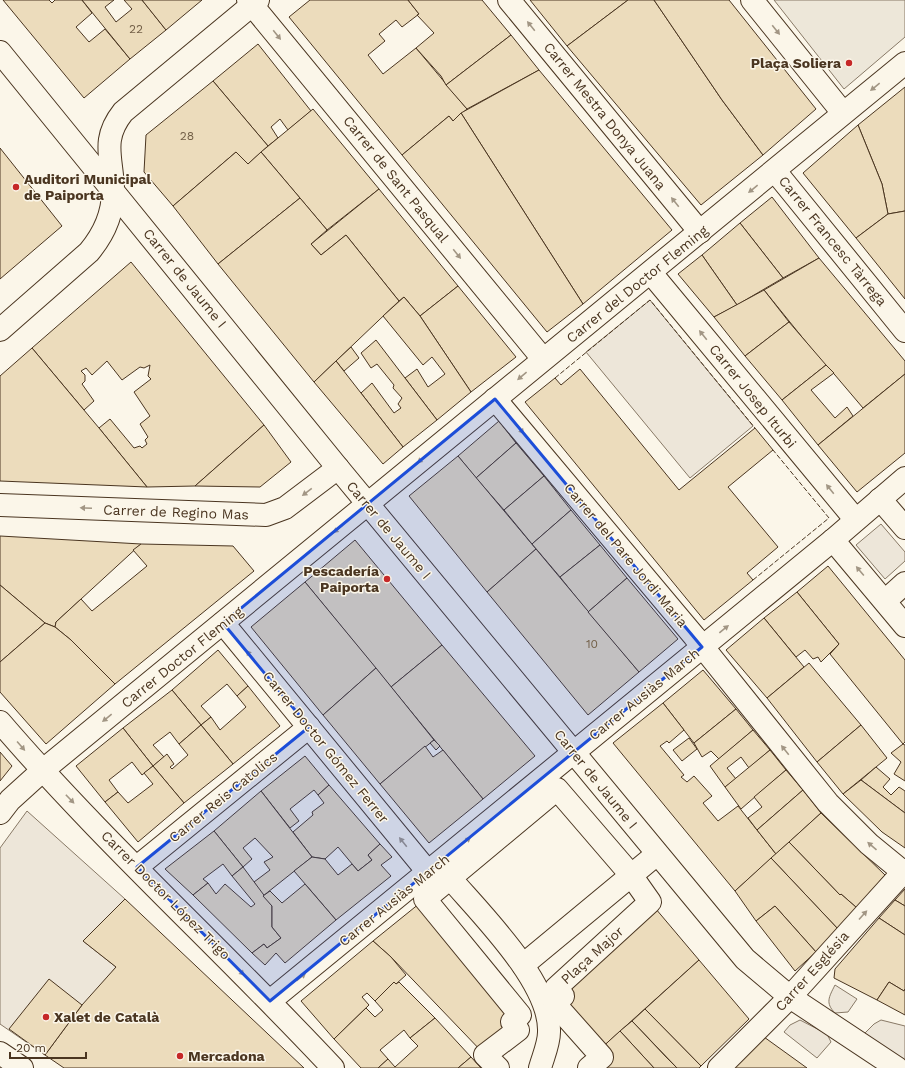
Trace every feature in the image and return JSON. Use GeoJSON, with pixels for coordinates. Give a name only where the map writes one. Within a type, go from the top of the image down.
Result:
{"type":"FeatureCollection","features":[{"type":"Feature","properties":{"kind":"street","name":"Carrer Mestra Donya Juana"},"geometry":{"type":"LineString","coordinates":[[509,0],[700,232]]}},
{"type":"Feature","properties":{"kind":"street"},"geometry":{"type":"LineString","coordinates":[[752,0],[843,113]]}},
{"type":"Feature","properties":{"kind":"street"},"geometry":{"type":"LineString","coordinates":[[0,330],[89,252],[101,237],[110,218],[113,191],[108,151],[110,132],[116,121],[123,112],[253,2]]}},
{"type":"Feature","properties":{"kind":"street","name":"Carrer de Sant Pasqual"},"geometry":{"type":"LineString","coordinates":[[253,2],[543,359]]}},
{"type":"Feature","properties":{"kind":"street","name":"Carrer de Jaume I"},"geometry":{"type":"LineString","coordinates":[[0,52],[338,468],[574,751],[745,960],[790,997],[889,1066]]}},
{"type":"Feature","properties":{"kind":"street","name":"Carrer del Doctor Fleming"},"geometry":{"type":"LineString","coordinates":[[368,504],[905,63]]}},
{"type":"Feature","properties":{"kind":"street","name":"Carrer Francesc Tàrrega"},"geometry":{"type":"LineString","coordinates":[[775,171],[905,331]]}},
{"type":"Feature","properties":{"kind":"street","name":"Carrer Josep Iturbi"},"geometry":{"type":"LineString","coordinates":[[651,273],[855,520]]}},
{"type":"Feature","properties":{"kind":"street","name":"Carrer del Pare Jordi Maria"},"geometry":{"type":"LineString","coordinates":[[496,399],[702,647],[828,803],[869,844],[904,870]]}},
{"type":"Feature","properties":{"kind":"street","name":"Carrer de Regino Mas"},"geometry":{"type":"LineString","coordinates":[[0,505],[266,515],[285,508],[338,468]]}},
{"type":"Feature","properties":{"kind":"street","name":"Carrer Ausiàs March"},"geometry":{"type":"LineString","coordinates":[[270,1001],[833,540],[905,478]]}},
{"type":"Feature","properties":{"kind":"street"},"geometry":{"type":"LineString","coordinates":[[880,499],[905,528]]}},
{"type":"Feature","properties":{"kind":"street","name":"Carrer Doctor Fleming"},"geometry":{"type":"LineString","coordinates":[[0,813],[10,800],[42,771],[368,504]]}},
{"type":"Feature","properties":{"kind":"street"},"geometry":{"type":"LineString","coordinates":[[833,540],[905,626]]}},
{"type":"Feature","properties":{"kind":"street"},"geometry":{"type":"LineString","coordinates":[[885,601],[905,583]]}},
{"type":"Feature","properties":{"kind":"street","name":"Carrer Doctor Gómez Ferrer"},"geometry":{"type":"LineString","coordinates":[[223,623],[428,872]]}},
{"type":"Feature","properties":{"kind":"street","name":"Carrer Doctor López Trigo"},"geometry":{"type":"LineString","coordinates":[[0,722],[42,771],[270,1001],[333,1068]]}},
{"type":"Feature","properties":{"kind":"street","name":"Carrer Reis Catolics"},"geometry":{"type":"LineString","coordinates":[[137,867],[309,728]]}},
{"type":"Feature","properties":{"kind":"street","name":"Plaça Major"},"geometry":{"type":"LineString","coordinates":[[498,1068],[485,1055],[518,1030],[512,1022],[520,1015],[425,899],[557,789],[632,875],[650,902],[556,988],[563,996],[554,1004],[602,1057],[589,1068]]}},
{"type":"Feature","properties":{"kind":"street"},"geometry":{"type":"LineString","coordinates":[[523,965],[657,854]]}},
{"type":"Feature","properties":{"kind":"street","name":"Carrer Església"},"geometry":{"type":"LineString","coordinates":[[719,1068],[790,997],[904,870]]}},
{"type":"Feature","properties":{"kind":"street"},"geometry":{"type":"LineString","coordinates":[[450,878],[523,965],[544,1004],[549,1033],[540,1068]]}},
{"type":"Feature","properties":{"kind":"street"},"geometry":{"type":"LineString","coordinates":[[0,1053],[22,1068]]}},
{"type":"Feature","properties":{"kind":"highlighted area"},"geometry":{"type":"Polygon","coordinates":[[[495,399],[702,647],[270,1001],[137,867],[309,727],[223,623],[495,399]]]}},
{"type":"Feature","properties":{"kind":"shaded area","name":"Plaça Soliera"},"geometry":{"type":"Polygon","coordinates":[[[774,0],[905,0],[905,37],[844,89],[774,0]]]}},
{"type":"Feature","properties":{"kind":"shaded area"},"geometry":{"type":"Polygon","coordinates":[[[650,300],[753,426],[690,478],[586,352],[650,300]]]}},
{"type":"Feature","properties":{"kind":"shaded area"},"geometry":{"type":"Polygon","coordinates":[[[881,524],[905,552],[905,561],[885,579],[856,545],[881,524]]]}},
{"type":"Feature","properties":{"kind":"shaded area","name":"Xalet de Català"},"geometry":{"type":"Polygon","coordinates":[[[27,811],[125,899],[83,941],[116,967],[45,1055],[0,1024],[0,848],[27,811]]]}},
{"type":"Feature","properties":{"kind":"shaded area"},"geometry":{"type":"Polygon","coordinates":[[[835,985],[857,999],[848,1012],[835,1013],[830,1006],[829,1000],[835,985]]]}},
{"type":"Feature","properties":{"kind":"shaded area"},"geometry":{"type":"Polygon","coordinates":[[[800,1020],[827,1034],[831,1042],[817,1058],[784,1032],[790,1025],[800,1020]]]}},
{"type":"Feature","properties":{"kind":"shaded area"},"geometry":{"type":"Polygon","coordinates":[[[881,1020],[905,1026],[905,1063],[864,1034],[874,1024],[881,1020]]]}},
{"type":"Feature","properties":{"kind":"building"},"geometry":{"type":"Polygon","coordinates":[[[3,0],[49,0],[52,3],[55,0],[82,0],[92,13],[76,27],[89,42],[105,29],[130,59],[84,98],[3,0]]]}},
{"type":"Feature","properties":{"kind":"building"},"geometry":{"type":"Polygon","coordinates":[[[82,0],[114,0],[105,7],[116,22],[132,9],[124,0],[142,0],[166,30],[130,59],[82,0]]]}},
{"type":"Feature","properties":{"kind":"building"},"geometry":{"type":"Polygon","coordinates":[[[142,0],[202,0],[166,30],[142,0]]]}},
{"type":"Feature","properties":{"kind":"building"},"geometry":{"type":"Polygon","coordinates":[[[310,0],[408,0],[419,14],[402,27],[396,20],[379,34],[385,41],[368,55],[383,74],[416,48],[467,109],[453,121],[449,116],[402,155],[289,17],[310,0]]]}},
{"type":"Feature","properties":{"kind":"building"},"geometry":{"type":"Polygon","coordinates":[[[408,0],[482,0],[511,35],[446,85],[441,76],[416,48],[434,33],[417,15],[419,14],[408,0]]]}},
{"type":"Feature","properties":{"kind":"building"},"geometry":{"type":"Polygon","coordinates":[[[530,0],[628,0],[567,46],[530,0]]]}},
{"type":"Feature","properties":{"kind":"building"},"geometry":{"type":"Polygon","coordinates":[[[628,0],[654,0],[722,100],[763,155],[701,205],[567,46],[628,0]]]}},
{"type":"Feature","properties":{"kind":"building"},"geometry":{"type":"Polygon","coordinates":[[[654,0],[729,0],[816,109],[763,155],[722,100],[654,0]]]}},
{"type":"Feature","properties":{"kind":"building"},"geometry":{"type":"Polygon","coordinates":[[[511,35],[539,70],[467,109],[446,85],[511,35]]]}},
{"type":"Feature","properties":{"kind":"building"},"geometry":{"type":"Polygon","coordinates":[[[258,44],[311,111],[288,130],[280,119],[271,127],[278,138],[268,146],[213,81],[258,44]]]}},
{"type":"Feature","properties":{"kind":"building"},"geometry":{"type":"Polygon","coordinates":[[[539,70],[672,230],[583,304],[461,113],[539,70]]]}},
{"type":"Feature","properties":{"kind":"building"},"geometry":{"type":"Polygon","coordinates":[[[213,81],[268,146],[248,164],[236,152],[173,206],[144,172],[146,135],[213,81]]]}},
{"type":"Feature","properties":{"kind":"building"},"geometry":{"type":"Polygon","coordinates":[[[905,87],[905,211],[888,214],[882,184],[858,125],[905,87]]]}},
{"type":"Feature","properties":{"kind":"building"},"geometry":{"type":"Polygon","coordinates":[[[313,109],[379,189],[327,230],[261,152],[313,109]]]}},
{"type":"Feature","properties":{"kind":"building"},"geometry":{"type":"Polygon","coordinates":[[[461,113],[583,304],[547,332],[402,155],[449,116],[453,121],[461,113]]]}},
{"type":"Feature","properties":{"kind":"building"},"geometry":{"type":"Polygon","coordinates":[[[858,125],[882,184],[888,214],[856,238],[803,173],[858,125]]]}},
{"type":"Feature","properties":{"kind":"building","name":"Auditori Municipal de Paiporta"},"geometry":{"type":"Polygon","coordinates":[[[0,148],[62,226],[0,279],[0,148]]]}},
{"type":"Feature","properties":{"kind":"building"},"geometry":{"type":"Polygon","coordinates":[[[236,152],[248,164],[261,152],[300,198],[218,264],[173,206],[236,152]]]}},
{"type":"Feature","properties":{"kind":"building"},"geometry":{"type":"Polygon","coordinates":[[[379,189],[458,286],[420,316],[404,297],[399,301],[346,235],[321,255],[311,244],[379,189]]]}},
{"type":"Feature","properties":{"kind":"building"},"geometry":{"type":"Polygon","coordinates":[[[772,197],[819,258],[783,278],[740,223],[772,197]]]}},
{"type":"Feature","properties":{"kind":"building"},"geometry":{"type":"Polygon","coordinates":[[[300,198],[327,230],[311,244],[321,255],[346,235],[399,301],[314,382],[218,264],[300,198]]]}},
{"type":"Feature","properties":{"kind":"building"},"geometry":{"type":"Polygon","coordinates":[[[905,211],[905,299],[856,238],[888,214],[905,211]]]}},
{"type":"Feature","properties":{"kind":"building"},"geometry":{"type":"Polygon","coordinates":[[[740,223],[783,278],[737,305],[702,255],[740,223]]]}},
{"type":"Feature","properties":{"kind":"building"},"geometry":{"type":"Polygon","coordinates":[[[702,255],[737,305],[714,317],[678,274],[702,255]]]}},
{"type":"Feature","properties":{"kind":"building"},"geometry":{"type":"Polygon","coordinates":[[[819,258],[905,361],[905,374],[863,408],[829,368],[827,368],[764,290],[819,258]]]}},
{"type":"Feature","properties":{"kind":"building"},"geometry":{"type":"Polygon","coordinates":[[[131,262],[264,425],[195,486],[147,487],[99,428],[110,419],[134,448],[140,446],[142,448],[147,444],[145,440],[148,437],[140,424],[150,416],[134,392],[151,379],[148,376],[150,365],[144,368],[140,367],[122,380],[107,361],[92,375],[86,368],[81,371],[85,375],[85,381],[82,384],[94,401],[84,410],[32,348],[131,262]]]}},
{"type":"Feature","properties":{"kind":"building"},"geometry":{"type":"Polygon","coordinates":[[[458,286],[516,357],[471,392],[420,316],[458,286]]]}},
{"type":"Feature","properties":{"kind":"building"},"geometry":{"type":"Polygon","coordinates":[[[764,290],[789,322],[745,356],[714,317],[764,290]]]}},
{"type":"Feature","properties":{"kind":"building"},"geometry":{"type":"Polygon","coordinates":[[[404,297],[420,316],[471,392],[437,420],[405,378],[417,369],[428,387],[445,374],[432,357],[423,365],[383,316],[404,297]]]}},
{"type":"Feature","properties":{"kind":"building"},"geometry":{"type":"Polygon","coordinates":[[[789,322],[826,365],[782,400],[745,356],[789,322]]]}},
{"type":"Feature","properties":{"kind":"building"},"geometry":{"type":"Polygon","coordinates":[[[376,340],[437,420],[403,447],[361,393],[372,383],[394,413],[401,408],[398,404],[402,398],[393,388],[394,385],[377,364],[371,368],[361,353],[376,340]]]}},
{"type":"Feature","properties":{"kind":"building"},"geometry":{"type":"Polygon","coordinates":[[[351,347],[359,358],[344,371],[336,361],[351,347]]]}},
{"type":"Feature","properties":{"kind":"building"},"geometry":{"type":"Polygon","coordinates":[[[32,348],[147,487],[0,481],[0,376],[32,348]]]}},
{"type":"Feature","properties":{"kind":"building"},"geometry":{"type":"Polygon","coordinates":[[[336,361],[403,447],[383,464],[314,382],[336,361]]]}},
{"type":"Feature","properties":{"kind":"building"},"geometry":{"type":"Polygon","coordinates":[[[826,365],[834,373],[811,390],[835,418],[847,407],[853,416],[818,445],[782,400],[826,365]]]}},
{"type":"Feature","properties":{"kind":"building"},"geometry":{"type":"Polygon","coordinates":[[[580,369],[679,490],[755,428],[773,450],[728,487],[778,547],[747,573],[753,580],[704,620],[525,402],[555,378],[561,385],[580,369]]]}},
{"type":"Feature","properties":{"kind":"building"},"geometry":{"type":"Polygon","coordinates":[[[905,374],[905,453],[857,492],[818,445],[905,374]]]}},
{"type":"Feature","properties":{"kind":"building"},"geometry":{"type":"Polygon","coordinates":[[[499,421],[516,443],[476,478],[458,456],[499,421]]]}},
{"type":"Feature","properties":{"kind":"building"},"geometry":{"type":"Polygon","coordinates":[[[264,425],[291,462],[260,487],[195,486],[264,425]]]}},
{"type":"Feature","properties":{"kind":"building"},"geometry":{"type":"Polygon","coordinates":[[[516,443],[544,476],[504,510],[476,478],[516,443]]]}},
{"type":"Feature","properties":{"kind":"building"},"geometry":{"type":"Polygon","coordinates":[[[458,456],[536,549],[487,592],[409,496],[458,456]]]}},
{"type":"Feature","properties":{"kind":"building"},"geometry":{"type":"Polygon","coordinates":[[[544,476],[571,510],[532,544],[504,510],[544,476]]]}},
{"type":"Feature","properties":{"kind":"building"},"geometry":{"type":"Polygon","coordinates":[[[571,510],[600,545],[560,577],[532,544],[571,510]]]}},
{"type":"Feature","properties":{"kind":"building"},"geometry":{"type":"Polygon","coordinates":[[[0,536],[141,544],[56,622],[55,627],[45,623],[0,585],[0,536]]]}},
{"type":"Feature","properties":{"kind":"building"},"geometry":{"type":"Polygon","coordinates":[[[355,540],[442,645],[391,687],[305,582],[355,540]]]}},
{"type":"Feature","properties":{"kind":"building"},"geometry":{"type":"Polygon","coordinates":[[[141,544],[233,546],[254,571],[115,684],[71,640],[55,627],[56,622],[81,599],[92,611],[147,566],[133,550],[141,544]]]}},
{"type":"Feature","properties":{"kind":"building"},"geometry":{"type":"Polygon","coordinates":[[[600,545],[627,578],[588,612],[560,577],[600,545]]]}},
{"type":"Feature","properties":{"kind":"building"},"geometry":{"type":"Polygon","coordinates":[[[536,549],[639,672],[588,715],[487,592],[536,549]]]}},
{"type":"Feature","properties":{"kind":"building"},"geometry":{"type":"Polygon","coordinates":[[[828,566],[905,660],[905,742],[903,744],[830,654],[839,644],[797,592],[828,566]]]}},
{"type":"Feature","properties":{"kind":"building"},"geometry":{"type":"Polygon","coordinates":[[[627,578],[678,639],[639,672],[588,612],[627,578]]]}},
{"type":"Feature","properties":{"kind":"building"},"geometry":{"type":"Polygon","coordinates":[[[305,582],[376,668],[323,715],[251,627],[305,582]]]}},
{"type":"Feature","properties":{"kind":"building"},"geometry":{"type":"Polygon","coordinates":[[[0,585],[45,623],[0,662],[0,585]]]}},
{"type":"Feature","properties":{"kind":"building"},"geometry":{"type":"Polygon","coordinates":[[[797,592],[839,644],[821,662],[818,657],[813,659],[805,650],[796,657],[764,618],[797,592]]]}},
{"type":"Feature","properties":{"kind":"building"},"geometry":{"type":"Polygon","coordinates":[[[764,618],[804,667],[767,698],[726,650],[764,618]]]}},
{"type":"Feature","properties":{"kind":"building"},"geometry":{"type":"Polygon","coordinates":[[[45,623],[55,627],[71,640],[115,684],[46,744],[0,692],[0,662],[45,623]]]}},
{"type":"Feature","properties":{"kind":"building"},"geometry":{"type":"Polygon","coordinates":[[[442,645],[535,756],[483,799],[391,687],[442,645]]]}},
{"type":"Feature","properties":{"kind":"building"},"geometry":{"type":"Polygon","coordinates":[[[218,650],[248,686],[237,696],[227,684],[201,706],[211,717],[201,725],[172,690],[218,650]]]}},
{"type":"Feature","properties":{"kind":"building"},"geometry":{"type":"Polygon","coordinates":[[[809,663],[861,725],[817,762],[767,698],[809,663]]]}},
{"type":"Feature","properties":{"kind":"building"},"geometry":{"type":"Polygon","coordinates":[[[376,668],[434,740],[380,784],[323,715],[376,668]]]}},
{"type":"Feature","properties":{"kind":"building"},"geometry":{"type":"Polygon","coordinates":[[[703,670],[736,709],[694,743],[663,703],[703,670]]]}},
{"type":"Feature","properties":{"kind":"building"},"geometry":{"type":"Polygon","coordinates":[[[248,686],[280,726],[233,764],[201,725],[211,717],[220,730],[246,707],[237,696],[248,686]]]}},
{"type":"Feature","properties":{"kind":"building"},"geometry":{"type":"Polygon","coordinates":[[[172,690],[201,725],[179,744],[170,732],[153,745],[164,757],[153,766],[123,728],[172,690]]]}},
{"type":"Feature","properties":{"kind":"building"},"geometry":{"type":"Polygon","coordinates":[[[663,703],[684,730],[669,743],[667,741],[660,746],[684,775],[681,777],[687,782],[694,776],[712,796],[703,803],[718,821],[738,806],[776,854],[735,891],[613,743],[663,703]]]}},
{"type":"Feature","properties":{"kind":"building"},"geometry":{"type":"Polygon","coordinates":[[[736,709],[753,730],[719,759],[711,751],[702,757],[694,743],[736,709]]]}},
{"type":"Feature","properties":{"kind":"building"},"geometry":{"type":"Polygon","coordinates":[[[201,725],[233,764],[184,803],[153,766],[167,754],[174,764],[170,767],[172,769],[188,755],[179,744],[201,725]]]}},
{"type":"Feature","properties":{"kind":"building"},"geometry":{"type":"Polygon","coordinates":[[[861,725],[887,758],[843,794],[817,762],[861,725]]]}},
{"type":"Feature","properties":{"kind":"building"},"geometry":{"type":"Polygon","coordinates":[[[123,728],[153,766],[142,775],[132,762],[109,780],[118,792],[105,802],[76,766],[123,728]]]}},
{"type":"Feature","properties":{"kind":"building"},"geometry":{"type":"Polygon","coordinates":[[[753,730],[770,750],[749,768],[741,757],[727,768],[736,779],[725,787],[710,766],[753,730]]]}},
{"type":"Feature","properties":{"kind":"building"},"geometry":{"type":"Polygon","coordinates":[[[689,738],[697,749],[682,761],[673,750],[689,738]]]}},
{"type":"Feature","properties":{"kind":"building"},"geometry":{"type":"Polygon","coordinates":[[[434,740],[440,746],[436,750],[430,743],[434,740]]]}},
{"type":"Feature","properties":{"kind":"building"},"geometry":{"type":"Polygon","coordinates":[[[903,744],[905,745],[905,781],[894,774],[901,762],[891,753],[903,744]]]}},
{"type":"Feature","properties":{"kind":"building"},"geometry":{"type":"Polygon","coordinates":[[[425,746],[433,757],[443,750],[483,799],[429,843],[380,784],[425,746]]]}},
{"type":"Feature","properties":{"kind":"building"},"geometry":{"type":"Polygon","coordinates":[[[770,750],[786,770],[741,809],[725,787],[770,750]]]}},
{"type":"Feature","properties":{"kind":"building"},"geometry":{"type":"Polygon","coordinates":[[[0,752],[12,766],[0,781],[0,752]]]}},
{"type":"Feature","properties":{"kind":"building"},"geometry":{"type":"Polygon","coordinates":[[[305,756],[329,785],[318,795],[314,790],[290,809],[299,821],[290,828],[261,791],[305,756]]]}},
{"type":"Feature","properties":{"kind":"building"},"geometry":{"type":"Polygon","coordinates":[[[153,766],[184,803],[138,842],[105,802],[118,792],[128,803],[153,784],[144,773],[153,766]]]}},
{"type":"Feature","properties":{"kind":"building"},"geometry":{"type":"Polygon","coordinates":[[[876,767],[890,779],[883,787],[891,795],[899,787],[905,791],[905,813],[861,780],[876,767]]]}},
{"type":"Feature","properties":{"kind":"building"},"geometry":{"type":"Polygon","coordinates":[[[786,770],[803,790],[757,830],[748,818],[762,807],[754,797],[786,770]]]}},
{"type":"Feature","properties":{"kind":"building"},"geometry":{"type":"Polygon","coordinates":[[[861,780],[905,813],[905,848],[882,832],[843,794],[861,780]]]}},
{"type":"Feature","properties":{"kind":"building"},"geometry":{"type":"Polygon","coordinates":[[[329,785],[380,844],[368,855],[372,860],[358,871],[338,847],[325,859],[312,857],[293,832],[313,815],[312,812],[324,803],[318,795],[329,785]]]}},
{"type":"Feature","properties":{"kind":"building"},"geometry":{"type":"Polygon","coordinates":[[[803,790],[821,813],[776,854],[757,830],[803,790]]]}},
{"type":"Feature","properties":{"kind":"building"},"geometry":{"type":"Polygon","coordinates":[[[261,791],[312,857],[263,896],[254,882],[270,870],[264,862],[273,857],[255,838],[243,848],[252,859],[243,867],[214,831],[261,791]]]}},
{"type":"Feature","properties":{"kind":"building"},"geometry":{"type":"Polygon","coordinates":[[[821,813],[885,875],[857,908],[841,894],[840,895],[789,842],[821,813]]]}},
{"type":"Feature","properties":{"kind":"building"},"geometry":{"type":"Polygon","coordinates":[[[214,831],[243,867],[232,876],[223,864],[203,879],[208,883],[193,895],[165,869],[214,831]]]}},
{"type":"Feature","properties":{"kind":"building"},"geometry":{"type":"Polygon","coordinates":[[[789,842],[840,895],[841,894],[857,908],[838,929],[771,858],[789,842]]]}},
{"type":"Feature","properties":{"kind":"building"},"geometry":{"type":"Polygon","coordinates":[[[380,844],[392,857],[381,865],[391,876],[336,920],[294,871],[312,857],[325,859],[338,875],[352,864],[358,871],[372,860],[368,855],[380,844]]]}},
{"type":"Feature","properties":{"kind":"building"},"geometry":{"type":"Polygon","coordinates":[[[771,858],[838,929],[816,952],[775,906],[756,921],[735,891],[771,858]]]}},
{"type":"Feature","properties":{"kind":"building"},"geometry":{"type":"Polygon","coordinates":[[[243,867],[272,906],[272,927],[281,938],[267,948],[264,944],[252,953],[193,895],[208,883],[216,894],[225,884],[251,907],[255,904],[232,876],[243,867]]]}},
{"type":"Feature","properties":{"kind":"building"},"geometry":{"type":"Polygon","coordinates":[[[305,884],[336,920],[285,963],[276,953],[265,965],[252,953],[264,944],[267,948],[281,938],[272,927],[272,906],[263,896],[270,891],[282,903],[305,884]]]}},
{"type":"Feature","properties":{"kind":"building"},"geometry":{"type":"Polygon","coordinates":[[[905,889],[905,906],[895,900],[905,889]]]}},
{"type":"Feature","properties":{"kind":"building"},"geometry":{"type":"Polygon","coordinates":[[[125,899],[304,1068],[64,1068],[45,1055],[82,1005],[116,967],[83,941],[125,899]]]}},
{"type":"Feature","properties":{"kind":"building"},"geometry":{"type":"Polygon","coordinates":[[[425,899],[518,1030],[485,1055],[391,957],[373,941],[425,899]]]}},
{"type":"Feature","properties":{"kind":"building"},"geometry":{"type":"Polygon","coordinates":[[[895,900],[905,906],[905,935],[879,918],[895,900]]]}},
{"type":"Feature","properties":{"kind":"building"},"geometry":{"type":"Polygon","coordinates":[[[650,902],[699,960],[597,1052],[556,988],[650,902]]]}},
{"type":"Feature","properties":{"kind":"building"},"geometry":{"type":"Polygon","coordinates":[[[775,906],[816,952],[795,971],[756,921],[775,906]]]}},
{"type":"Feature","properties":{"kind":"building"},"geometry":{"type":"Polygon","coordinates":[[[879,918],[905,935],[905,989],[904,991],[889,982],[877,1000],[834,978],[835,969],[879,918]]]}},
{"type":"Feature","properties":{"kind":"building"},"geometry":{"type":"Polygon","coordinates":[[[373,941],[391,957],[406,975],[396,984],[394,982],[375,1001],[367,993],[362,997],[369,1005],[334,1039],[301,1001],[373,941]]]}},
{"type":"Feature","properties":{"kind":"building"},"geometry":{"type":"Polygon","coordinates":[[[699,960],[749,1019],[701,1066],[645,1009],[699,960]]]}},
{"type":"Feature","properties":{"kind":"building","name":"Xalet de Català"},"geometry":{"type":"Polygon","coordinates":[[[49,979],[82,1005],[45,1055],[9,1029],[49,979]]]}},
{"type":"Feature","properties":{"kind":"building"},"geometry":{"type":"Polygon","coordinates":[[[394,982],[396,984],[399,982],[435,1018],[410,1038],[404,1030],[380,1050],[388,1059],[378,1068],[361,1068],[334,1039],[366,1008],[375,1017],[383,1010],[375,1001],[394,982]]]}},
{"type":"Feature","properties":{"kind":"building"},"geometry":{"type":"Polygon","coordinates":[[[889,982],[904,991],[905,989],[905,1015],[877,1000],[889,982]]]}},
{"type":"Feature","properties":{"kind":"building"},"geometry":{"type":"Polygon","coordinates":[[[645,1009],[701,1066],[699,1068],[677,1068],[632,1021],[645,1009]]]}},
{"type":"Feature","properties":{"kind":"building"},"geometry":{"type":"Polygon","coordinates":[[[435,1018],[471,1057],[458,1068],[378,1068],[388,1059],[395,1067],[418,1046],[410,1038],[435,1018]]]}},
{"type":"Feature","properties":{"kind":"building"},"geometry":{"type":"Polygon","coordinates":[[[632,1021],[677,1068],[654,1068],[620,1031],[632,1021]]]}},
{"type":"Feature","properties":{"kind":"building"},"geometry":{"type":"Polygon","coordinates":[[[620,1031],[654,1068],[606,1068],[599,1060],[597,1052],[620,1031]]]}},
{"type":"Feature","properties":{"kind":"building"},"geometry":{"type":"Polygon","coordinates":[[[764,1037],[807,1068],[734,1068],[764,1037]]]}},
{"type":"Feature","properties":{"kind":"building"},"geometry":{"type":"Polygon","coordinates":[[[471,1057],[481,1068],[458,1068],[471,1057]]]}},
{"type":"Feature","properties":{"kind":"fence"},"geometry":{"type":"LineString","coordinates":[[555,378],[650,300],[755,428]]}},
{"type":"Feature","properties":{"kind":"fence"},"geometry":{"type":"LineString","coordinates":[[753,580],[829,518],[773,450]]}},
{"type":"Feature","properties":{"kind":"place","name":"Plaça Soliera"},"geometry":{"type":"Point","coordinates":[849,63]}},
{"type":"Feature","properties":{"kind":"place","name":"Auditori Municipal de Paiporta"},"geometry":{"type":"Point","coordinates":[16,187]}},
{"type":"Feature","properties":{"kind":"place","name":"Pescadería Paiporta"},"geometry":{"type":"Point","coordinates":[387,579]}},
{"type":"Feature","properties":{"kind":"place","name":"Xalet de Català"},"geometry":{"type":"Point","coordinates":[46,1017]}},
{"type":"Feature","properties":{"kind":"place","name":"Mercadona"},"geometry":{"type":"Point","coordinates":[180,1056]}}]}
